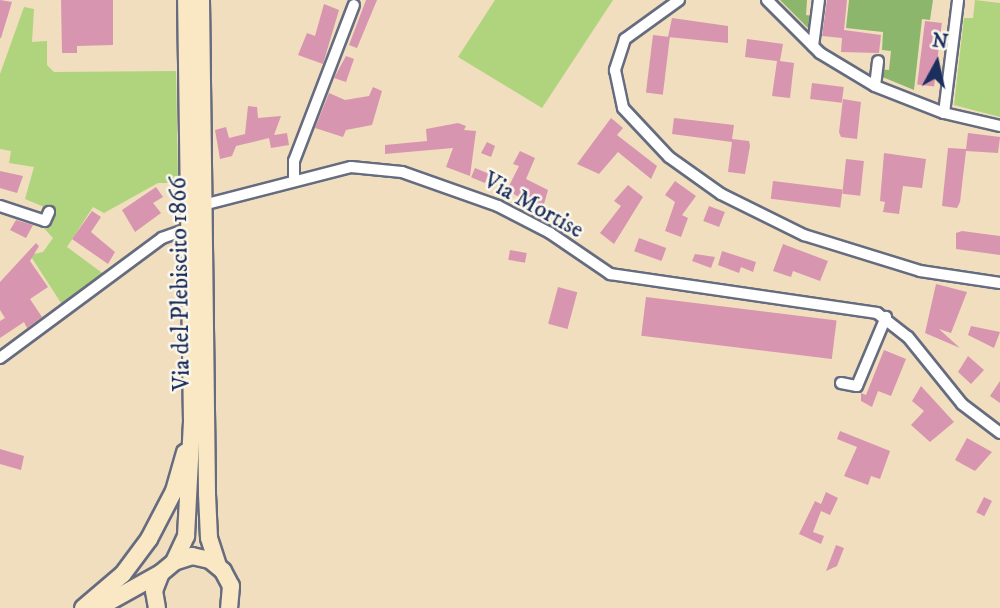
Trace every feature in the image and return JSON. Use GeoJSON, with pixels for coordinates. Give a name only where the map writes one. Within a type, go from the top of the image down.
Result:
{"type":"FeatureCollection","features":[{"type":"Feature","properties":{"kind":"main road","name":"Via del Plebiscito 1866"},"geometry":{"type":"LineString","coordinates":[[174,562],[186,536],[192,422],[186,0]]}},
{"type":"Feature","properties":{"kind":"main road","name":"Via del Plebiscito 1866"},"geometry":{"type":"LineString","coordinates":[[201,0],[209,538],[218,565],[231,586],[229,608]]}},
{"type":"Feature","properties":{"kind":"main road"},"geometry":{"type":"LineString","coordinates":[[83,608],[123,574],[154,531],[174,491],[192,422]]}},
{"type":"Feature","properties":{"kind":"main road"},"geometry":{"type":"LineString","coordinates":[[98,608],[161,573],[174,562],[201,557],[218,565]]}},
{"type":"Feature","properties":{"kind":"main road"},"geometry":{"type":"LineString","coordinates":[[157,608],[154,591],[161,573]]}},
{"type":"Feature","properties":{"kind":"street"},"geometry":{"type":"LineString","coordinates":[[679,0],[625,39],[615,70],[623,108],[670,157],[721,194],[804,235],[920,271],[1000,283]]}},
{"type":"Feature","properties":{"kind":"street"},"geometry":{"type":"LineString","coordinates":[[767,0],[813,46],[875,86],[944,113],[1000,126]]}},
{"type":"Feature","properties":{"kind":"street"},"geometry":{"type":"LineString","coordinates":[[813,46],[819,0]]}},
{"type":"Feature","properties":{"kind":"street"},"geometry":{"type":"LineString","coordinates":[[944,113],[958,0]]}},
{"type":"Feature","properties":{"kind":"street"},"geometry":{"type":"LineString","coordinates":[[294,181],[295,161],[354,5]]}},
{"type":"Feature","properties":{"kind":"street"},"geometry":{"type":"LineString","coordinates":[[875,86],[878,61]]}},
{"type":"Feature","properties":{"kind":"street","name":"Via Mortise"},"geometry":{"type":"LineString","coordinates":[[203,205],[351,167],[402,172],[498,206],[550,233],[610,274],[833,303],[886,317],[908,337],[962,404],[1000,433]]}},
{"type":"Feature","properties":{"kind":"street"},"geometry":{"type":"LineString","coordinates":[[0,206],[45,221],[49,212]]}},
{"type":"Feature","properties":{"kind":"street"},"geometry":{"type":"LineString","coordinates":[[0,358],[162,238],[189,228]]}},
{"type":"Feature","properties":{"kind":"street"},"geometry":{"type":"LineString","coordinates":[[841,383],[857,386],[886,317]]}},
{"type":"Feature","properties":{"kind":"green space"},"geometry":{"type":"Polygon","coordinates":[[[495,0],[613,0],[542,108],[458,57],[495,0]]]}},
{"type":"Feature","properties":{"kind":"green space"},"geometry":{"type":"Polygon","coordinates":[[[780,0],[807,0],[806,15],[813,16],[811,31],[780,0]]]}},
{"type":"Feature","properties":{"kind":"green space"},"geometry":{"type":"Polygon","coordinates":[[[849,0],[933,0],[930,20],[922,19],[914,90],[880,76],[880,69],[889,70],[891,51],[882,50],[883,32],[846,28],[849,0]]]}},
{"type":"Feature","properties":{"kind":"green space"},"geometry":{"type":"Polygon","coordinates":[[[975,0],[1000,3],[1000,117],[954,105],[964,18],[973,18],[975,0]]]}},
{"type":"Feature","properties":{"kind":"green space"},"geometry":{"type":"Polygon","coordinates":[[[24,7],[34,9],[32,42],[47,41],[47,65],[54,72],[176,71],[178,183],[158,183],[104,213],[93,207],[67,247],[105,275],[63,306],[30,255],[43,252],[53,238],[40,224],[50,228],[56,212],[25,199],[34,167],[9,163],[11,151],[0,149],[0,74],[24,7]]]}},
{"type":"Feature","properties":{"kind":"building"},"geometry":{"type":"Polygon","coordinates":[[[0,0],[12,2],[1,38],[0,38],[0,0]]]}},
{"type":"Feature","properties":{"kind":"building"},"geometry":{"type":"Polygon","coordinates":[[[61,0],[113,0],[113,45],[77,46],[77,53],[62,53],[61,0]]]}},
{"type":"Feature","properties":{"kind":"building"},"geometry":{"type":"Polygon","coordinates":[[[366,0],[377,0],[357,48],[349,45],[366,0]]]}},
{"type":"Feature","properties":{"kind":"building"},"geometry":{"type":"Polygon","coordinates":[[[827,0],[847,0],[844,30],[881,35],[879,53],[841,52],[842,38],[822,36],[827,0]]]}},
{"type":"Feature","properties":{"kind":"building"},"geometry":{"type":"Polygon","coordinates":[[[324,4],[339,10],[323,64],[298,55],[307,33],[315,36],[324,4]]]}},
{"type":"Feature","properties":{"kind":"building"},"geometry":{"type":"Polygon","coordinates":[[[672,18],[728,26],[728,43],[668,37],[672,18]]]}},
{"type":"Feature","properties":{"kind":"building"},"geometry":{"type":"Polygon","coordinates":[[[925,21],[942,23],[934,87],[917,85],[925,21]]]}},
{"type":"Feature","properties":{"kind":"building"},"geometry":{"type":"Polygon","coordinates":[[[653,35],[670,37],[663,95],[646,93],[653,35]]]}},
{"type":"Feature","properties":{"kind":"building"},"geometry":{"type":"Polygon","coordinates":[[[747,39],[783,44],[780,61],[794,63],[790,98],[772,96],[777,61],[745,57],[747,39]]]}},
{"type":"Feature","properties":{"kind":"building"},"geometry":{"type":"Polygon","coordinates":[[[346,56],[354,59],[346,82],[334,78],[346,56]]]}},
{"type":"Feature","properties":{"kind":"building"},"geometry":{"type":"Polygon","coordinates":[[[812,83],[844,87],[842,103],[810,99],[812,83]]]}},
{"type":"Feature","properties":{"kind":"building"},"geometry":{"type":"Polygon","coordinates":[[[373,87],[382,91],[372,125],[346,130],[343,137],[315,128],[329,93],[345,100],[369,96],[373,87]]]}},
{"type":"Feature","properties":{"kind":"building"},"geometry":{"type":"Polygon","coordinates":[[[843,99],[861,102],[857,139],[841,137],[839,132],[843,99]]]}},
{"type":"Feature","properties":{"kind":"building"},"geometry":{"type":"Polygon","coordinates":[[[248,106],[257,107],[258,118],[281,116],[274,135],[287,133],[289,145],[271,148],[269,138],[236,146],[232,156],[220,159],[215,130],[226,127],[229,138],[245,134],[248,106]]]}},
{"type":"Feature","properties":{"kind":"building"},"geometry":{"type":"Polygon","coordinates":[[[611,118],[623,128],[617,135],[657,166],[651,179],[618,152],[599,174],[577,164],[611,118]]]}},
{"type":"Feature","properties":{"kind":"building"},"geometry":{"type":"Polygon","coordinates":[[[674,118],[734,125],[732,139],[749,141],[745,174],[728,172],[732,142],[672,134],[674,118]]]}},
{"type":"Feature","properties":{"kind":"building"},"geometry":{"type":"Polygon","coordinates":[[[458,123],[466,126],[464,130],[476,131],[470,176],[446,167],[453,148],[385,154],[385,145],[427,141],[426,129],[458,123]]]}},
{"type":"Feature","properties":{"kind":"building"},"geometry":{"type":"Polygon","coordinates":[[[968,133],[1000,137],[998,153],[966,151],[960,202],[957,208],[942,206],[948,148],[966,149],[968,133]]]}},
{"type":"Feature","properties":{"kind":"building"},"geometry":{"type":"Polygon","coordinates":[[[487,142],[495,146],[491,157],[481,153],[487,142]]]}},
{"type":"Feature","properties":{"kind":"building"},"geometry":{"type":"Polygon","coordinates":[[[520,151],[535,158],[526,179],[548,190],[542,211],[507,190],[519,166],[513,164],[520,151]]]}},
{"type":"Feature","properties":{"kind":"building"},"geometry":{"type":"Polygon","coordinates":[[[884,153],[926,159],[922,188],[903,186],[899,214],[883,212],[885,202],[880,201],[884,153]]]}},
{"type":"Feature","properties":{"kind":"building"},"geometry":{"type":"Polygon","coordinates":[[[846,159],[864,161],[860,196],[842,194],[846,159]]]}},
{"type":"Feature","properties":{"kind":"building"},"geometry":{"type":"Polygon","coordinates":[[[475,168],[489,174],[485,183],[471,177],[475,168]]]}},
{"type":"Feature","properties":{"kind":"building"},"geometry":{"type":"Polygon","coordinates":[[[0,171],[23,176],[17,193],[0,188],[0,171]]]}},
{"type":"Feature","properties":{"kind":"building"},"geometry":{"type":"Polygon","coordinates":[[[675,181],[696,196],[682,215],[688,218],[681,237],[665,231],[675,202],[665,195],[675,181]]]}},
{"type":"Feature","properties":{"kind":"building"},"geometry":{"type":"Polygon","coordinates":[[[773,181],[842,190],[840,207],[771,199],[773,181]]]}},
{"type":"Feature","properties":{"kind":"building"},"geometry":{"type":"Polygon","coordinates":[[[628,185],[643,197],[614,244],[600,233],[621,206],[614,201],[628,185]]]}},
{"type":"Feature","properties":{"kind":"building"},"geometry":{"type":"Polygon","coordinates":[[[156,187],[163,197],[153,203],[161,213],[135,232],[122,210],[156,187]]]}},
{"type":"Feature","properties":{"kind":"building"},"geometry":{"type":"Polygon","coordinates":[[[709,206],[725,212],[719,227],[703,221],[709,206]]]}},
{"type":"Feature","properties":{"kind":"building"},"geometry":{"type":"Polygon","coordinates":[[[92,211],[101,217],[91,232],[115,252],[108,264],[72,239],[92,211]]]}},
{"type":"Feature","properties":{"kind":"building"},"geometry":{"type":"Polygon","coordinates":[[[16,220],[33,225],[26,238],[10,230],[16,220]]]}},
{"type":"Feature","properties":{"kind":"building"},"geometry":{"type":"Polygon","coordinates":[[[962,231],[1000,236],[1000,255],[956,249],[956,233],[962,231]]]}},
{"type":"Feature","properties":{"kind":"building"},"geometry":{"type":"Polygon","coordinates":[[[639,238],[666,248],[661,261],[634,251],[639,238]]]}},
{"type":"Feature","properties":{"kind":"building"},"geometry":{"type":"Polygon","coordinates":[[[36,243],[39,246],[30,261],[48,287],[30,299],[42,317],[27,328],[24,322],[0,338],[0,321],[5,318],[0,310],[0,282],[36,243]]]}},
{"type":"Feature","properties":{"kind":"building"},"geometry":{"type":"Polygon","coordinates":[[[783,244],[828,261],[820,281],[793,271],[791,277],[773,271],[783,244]]]}},
{"type":"Feature","properties":{"kind":"building"},"geometry":{"type":"Polygon","coordinates":[[[510,250],[527,253],[525,263],[508,260],[510,250]]]}},
{"type":"Feature","properties":{"kind":"building"},"geometry":{"type":"Polygon","coordinates":[[[722,251],[756,262],[753,272],[741,267],[739,273],[718,265],[722,251]]]}},
{"type":"Feature","properties":{"kind":"building"},"geometry":{"type":"Polygon","coordinates":[[[695,254],[715,257],[711,268],[692,261],[695,254]]]}},
{"type":"Feature","properties":{"kind":"building"},"geometry":{"type":"Polygon","coordinates":[[[936,284],[967,292],[951,333],[939,329],[960,348],[925,333],[936,284]]]}},
{"type":"Feature","properties":{"kind":"building"},"geometry":{"type":"Polygon","coordinates":[[[558,287],[577,292],[567,329],[548,324],[558,287]]]}},
{"type":"Feature","properties":{"kind":"building"},"geometry":{"type":"Polygon","coordinates":[[[646,297],[837,320],[832,359],[641,336],[646,297]]]}},
{"type":"Feature","properties":{"kind":"building"},"geometry":{"type":"Polygon","coordinates":[[[971,326],[1000,332],[994,348],[968,335],[971,326]]]}},
{"type":"Feature","properties":{"kind":"building"},"geometry":{"type":"Polygon","coordinates":[[[884,350],[906,359],[891,396],[878,391],[872,407],[861,401],[861,393],[866,395],[884,350]]]}},
{"type":"Feature","properties":{"kind":"building"},"geometry":{"type":"Polygon","coordinates":[[[968,356],[984,370],[971,384],[958,372],[968,356]]]}},
{"type":"Feature","properties":{"kind":"building"},"geometry":{"type":"Polygon","coordinates":[[[1000,381],[1000,403],[990,396],[1000,381]]]}},
{"type":"Feature","properties":{"kind":"building"},"geometry":{"type":"Polygon","coordinates":[[[921,386],[954,422],[930,442],[911,425],[924,411],[912,401],[921,386]]]}},
{"type":"Feature","properties":{"kind":"building"},"geometry":{"type":"Polygon","coordinates":[[[840,431],[890,451],[880,479],[871,476],[868,485],[844,476],[857,447],[837,439],[840,431]]]}},
{"type":"Feature","properties":{"kind":"building"},"geometry":{"type":"Polygon","coordinates":[[[967,438],[992,452],[975,471],[955,460],[967,438]]]}},
{"type":"Feature","properties":{"kind":"building"},"geometry":{"type":"Polygon","coordinates":[[[0,449],[24,456],[21,470],[0,464],[0,449]]]}},
{"type":"Feature","properties":{"kind":"building"},"geometry":{"type":"Polygon","coordinates":[[[826,492],[838,498],[830,515],[821,511],[813,532],[824,536],[821,544],[799,534],[815,501],[821,504],[826,492]]]}},
{"type":"Feature","properties":{"kind":"building"},"geometry":{"type":"Polygon","coordinates":[[[984,497],[992,501],[984,516],[976,512],[984,497]]]}},
{"type":"Feature","properties":{"kind":"building"},"geometry":{"type":"Polygon","coordinates":[[[836,545],[844,548],[837,566],[826,571],[836,545]]]}}]}
